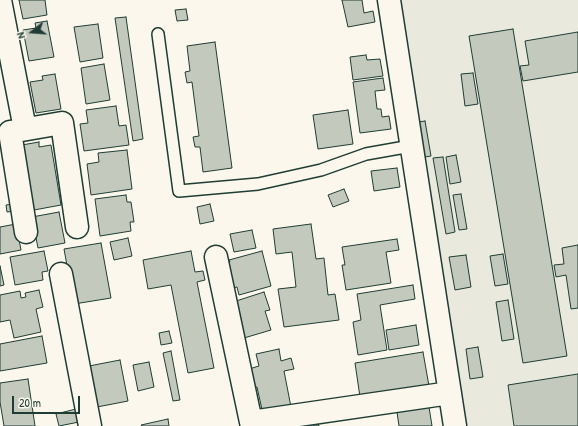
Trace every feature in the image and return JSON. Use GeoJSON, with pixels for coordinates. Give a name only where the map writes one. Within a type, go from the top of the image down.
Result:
{"type":"FeatureCollection","features":[{"type":"Feature","properties":{"kind":"street"},"geometry":{"type":"LineString","coordinates":[[0,0],[25,129]]}},
{"type":"Feature","properties":{"kind":"street"},"geometry":{"type":"LineString","coordinates":[[389,0],[455,426]]}},
{"type":"Feature","properties":{"kind":"street"},"geometry":{"type":"LineString","coordinates":[[26,232],[10,132],[62,123],[77,227]]}},
{"type":"Feature","properties":{"kind":"street"},"geometry":{"type":"LineString","coordinates":[[216,257],[251,422],[450,393]]}},
{"type":"Feature","properties":{"kind":"street"},"geometry":{"type":"LineString","coordinates":[[61,274],[90,426]]}},
{"type":"Feature","properties":{"kind":"lane"},"geometry":{"type":"LineString","coordinates":[[158,34],[179,191],[258,184],[320,170],[366,154],[411,146]]}},
{"type":"Feature","properties":{"kind":"shaded area"},"geometry":{"type":"Polygon","coordinates":[[[400,0],[578,0],[578,426],[462,426],[400,0]]]}},
{"type":"Feature","properties":{"kind":"building"},"geometry":{"type":"Polygon","coordinates":[[[19,0],[45,0],[47,15],[23,19],[19,0]]]}},
{"type":"Feature","properties":{"kind":"building"},"geometry":{"type":"Polygon","coordinates":[[[342,0],[362,0],[364,13],[373,11],[375,22],[348,27],[342,0]]]}},
{"type":"Feature","properties":{"kind":"building"},"geometry":{"type":"Polygon","coordinates":[[[186,9],[188,20],[177,21],[175,10],[186,9]]]}},
{"type":"Feature","properties":{"kind":"building"},"geometry":{"type":"Polygon","coordinates":[[[126,17],[143,139],[133,141],[115,18],[126,17]]]}},
{"type":"Feature","properties":{"kind":"building"},"geometry":{"type":"Polygon","coordinates":[[[47,21],[54,57],[29,61],[23,30],[36,28],[35,23],[47,21]]]}},
{"type":"Feature","properties":{"kind":"building"},"geometry":{"type":"Polygon","coordinates":[[[98,24],[103,58],[80,62],[74,27],[98,24]]]}},
{"type":"Feature","properties":{"kind":"building"},"geometry":{"type":"Polygon","coordinates":[[[513,29],[567,356],[523,363],[469,36],[513,29]]]}},
{"type":"Feature","properties":{"kind":"building"},"geometry":{"type":"Polygon","coordinates":[[[578,32],[578,72],[523,81],[520,66],[529,65],[525,41],[578,32]]]}},
{"type":"Feature","properties":{"kind":"building"},"geometry":{"type":"Polygon","coordinates":[[[215,42],[232,168],[203,172],[200,147],[195,147],[193,137],[199,136],[192,82],[187,83],[185,72],[190,71],[187,46],[215,42]]]}},
{"type":"Feature","properties":{"kind":"building"},"geometry":{"type":"Polygon","coordinates":[[[366,55],[367,60],[380,59],[383,76],[353,80],[350,57],[366,55]]]}},
{"type":"Feature","properties":{"kind":"building"},"geometry":{"type":"Polygon","coordinates":[[[104,64],[110,100],[86,104],[81,68],[104,64]]]}},
{"type":"Feature","properties":{"kind":"building"},"geometry":{"type":"Polygon","coordinates":[[[473,73],[478,104],[465,106],[461,74],[473,73]]]}},
{"type":"Feature","properties":{"kind":"building"},"geometry":{"type":"Polygon","coordinates":[[[55,74],[61,109],[36,113],[30,82],[43,80],[42,76],[55,74]]]}},
{"type":"Feature","properties":{"kind":"building"},"geometry":{"type":"Polygon","coordinates":[[[383,78],[385,90],[375,91],[377,109],[381,109],[382,117],[389,116],[391,129],[360,133],[353,82],[383,78]]]}},
{"type":"Feature","properties":{"kind":"building"},"geometry":{"type":"Polygon","coordinates":[[[116,106],[119,126],[126,125],[129,145],[84,151],[80,124],[88,123],[86,110],[116,106]]]}},
{"type":"Feature","properties":{"kind":"building"},"geometry":{"type":"Polygon","coordinates":[[[348,110],[353,144],[318,149],[313,115],[348,110]]]}},
{"type":"Feature","properties":{"kind":"building"},"geometry":{"type":"Polygon","coordinates":[[[425,121],[431,156],[425,157],[419,122],[425,121]]]}},
{"type":"Feature","properties":{"kind":"building"},"geometry":{"type":"Polygon","coordinates":[[[39,142],[39,147],[51,145],[61,205],[34,210],[22,145],[39,142]]]}},
{"type":"Feature","properties":{"kind":"building"},"geometry":{"type":"Polygon","coordinates":[[[127,150],[132,189],[91,195],[87,164],[99,162],[98,153],[127,150]]]}},
{"type":"Feature","properties":{"kind":"building"},"geometry":{"type":"Polygon","coordinates":[[[456,155],[461,182],[450,184],[446,157],[456,155]]]}},
{"type":"Feature","properties":{"kind":"building"},"geometry":{"type":"Polygon","coordinates":[[[443,157],[455,232],[446,234],[433,158],[443,157]]]}},
{"type":"Feature","properties":{"kind":"building"},"geometry":{"type":"Polygon","coordinates":[[[397,168],[400,187],[374,191],[371,171],[397,168]]]}},
{"type":"Feature","properties":{"kind":"building"},"geometry":{"type":"Polygon","coordinates":[[[344,189],[349,201],[333,207],[328,195],[344,189]]]}},
{"type":"Feature","properties":{"kind":"building"},"geometry":{"type":"Polygon","coordinates":[[[461,194],[467,229],[459,230],[453,195],[461,194]]]}},
{"type":"Feature","properties":{"kind":"building"},"geometry":{"type":"Polygon","coordinates":[[[126,195],[127,202],[131,202],[134,222],[130,222],[131,231],[100,236],[95,199],[126,195]]]}},
{"type":"Feature","properties":{"kind":"building"},"geometry":{"type":"Polygon","coordinates":[[[14,204],[15,211],[7,212],[6,205],[14,204]]]}},
{"type":"Feature","properties":{"kind":"building"},"geometry":{"type":"Polygon","coordinates":[[[210,204],[214,221],[200,224],[197,207],[210,204]]]}},
{"type":"Feature","properties":{"kind":"building"},"geometry":{"type":"Polygon","coordinates":[[[59,212],[65,243],[38,248],[32,217],[59,212]]]}},
{"type":"Feature","properties":{"kind":"building"},"geometry":{"type":"Polygon","coordinates":[[[16,224],[21,250],[0,254],[0,227],[16,224]]]}},
{"type":"Feature","properties":{"kind":"building"},"geometry":{"type":"Polygon","coordinates":[[[311,224],[316,259],[324,258],[328,295],[335,294],[339,320],[284,327],[278,289],[296,287],[292,252],[276,254],[273,229],[311,224]]]}},
{"type":"Feature","properties":{"kind":"building"},"geometry":{"type":"Polygon","coordinates":[[[252,230],[256,248],[234,252],[230,234],[252,230]]]}},
{"type":"Feature","properties":{"kind":"building"},"geometry":{"type":"Polygon","coordinates":[[[128,238],[132,256],[114,260],[110,242],[128,238]]]}},
{"type":"Feature","properties":{"kind":"building"},"geometry":{"type":"Polygon","coordinates":[[[397,239],[399,250],[386,252],[391,283],[346,290],[342,265],[345,265],[342,247],[397,239]]]}},
{"type":"Feature","properties":{"kind":"building"},"geometry":{"type":"Polygon","coordinates":[[[101,243],[111,298],[74,304],[64,249],[101,243]]]}},
{"type":"Feature","properties":{"kind":"building"},"geometry":{"type":"Polygon","coordinates":[[[578,245],[578,308],[571,309],[566,275],[556,277],[554,265],[564,264],[562,248],[578,245]]]}},
{"type":"Feature","properties":{"kind":"building"},"geometry":{"type":"Polygon","coordinates":[[[44,251],[48,271],[42,272],[43,280],[15,285],[10,257],[44,251]]]}},
{"type":"Feature","properties":{"kind":"building"},"geometry":{"type":"Polygon","coordinates":[[[191,251],[195,272],[203,271],[205,280],[197,282],[214,368],[188,373],[171,285],[148,289],[143,260],[191,251]]]}},
{"type":"Feature","properties":{"kind":"building"},"geometry":{"type":"Polygon","coordinates":[[[262,251],[271,286],[239,295],[237,287],[233,288],[225,263],[230,262],[229,260],[262,251]]]}},
{"type":"Feature","properties":{"kind":"building"},"geometry":{"type":"Polygon","coordinates":[[[503,254],[508,284],[495,286],[490,256],[503,254]]]}},
{"type":"Feature","properties":{"kind":"building"},"geometry":{"type":"Polygon","coordinates":[[[466,255],[471,287],[455,290],[449,257],[466,255]]]}},
{"type":"Feature","properties":{"kind":"building"},"geometry":{"type":"Polygon","coordinates":[[[0,266],[4,285],[0,286],[0,266]]]}},
{"type":"Feature","properties":{"kind":"building"},"geometry":{"type":"Polygon","coordinates":[[[413,285],[415,299],[380,305],[387,350],[358,355],[353,322],[361,320],[357,294],[413,285]]]}},
{"type":"Feature","properties":{"kind":"building"},"geometry":{"type":"Polygon","coordinates":[[[39,290],[43,307],[36,309],[41,332],[14,338],[10,320],[0,322],[0,295],[20,291],[21,298],[26,297],[25,293],[39,290]]]}},
{"type":"Feature","properties":{"kind":"building"},"geometry":{"type":"Polygon","coordinates":[[[264,292],[270,310],[265,311],[271,330],[244,338],[233,302],[264,292]]]}},
{"type":"Feature","properties":{"kind":"building"},"geometry":{"type":"Polygon","coordinates":[[[508,300],[514,339],[502,341],[496,302],[508,300]]]}},
{"type":"Feature","properties":{"kind":"building"},"geometry":{"type":"Polygon","coordinates":[[[416,325],[419,345],[389,350],[386,330],[416,325]]]}},
{"type":"Feature","properties":{"kind":"building"},"geometry":{"type":"Polygon","coordinates":[[[169,331],[172,343],[161,345],[159,333],[169,331]]]}},
{"type":"Feature","properties":{"kind":"building"},"geometry":{"type":"Polygon","coordinates":[[[42,336],[47,363],[0,371],[0,344],[42,336]]]}},
{"type":"Feature","properties":{"kind":"building"},"geometry":{"type":"Polygon","coordinates":[[[478,347],[483,377],[470,379],[466,349],[478,347]]]}},
{"type":"Feature","properties":{"kind":"building"},"geometry":{"type":"Polygon","coordinates":[[[279,349],[281,361],[291,358],[294,369],[284,371],[291,407],[263,414],[257,387],[253,387],[249,369],[259,366],[256,354],[279,349]]]}},
{"type":"Feature","properties":{"kind":"building"},"geometry":{"type":"Polygon","coordinates":[[[171,351],[180,400],[173,401],[163,353],[171,351]]]}},
{"type":"Feature","properties":{"kind":"building"},"geometry":{"type":"Polygon","coordinates":[[[423,352],[429,386],[360,397],[355,363],[423,352]]]}},
{"type":"Feature","properties":{"kind":"building"},"geometry":{"type":"Polygon","coordinates":[[[120,360],[128,401],[97,407],[89,366],[120,360]]]}},
{"type":"Feature","properties":{"kind":"building"},"geometry":{"type":"Polygon","coordinates":[[[149,362],[154,387],[138,391],[133,365],[149,362]]]}},
{"type":"Feature","properties":{"kind":"building"},"geometry":{"type":"Polygon","coordinates":[[[578,374],[578,426],[514,426],[508,385],[578,374]]]}},
{"type":"Feature","properties":{"kind":"building"},"geometry":{"type":"Polygon","coordinates":[[[28,379],[35,426],[4,426],[0,402],[0,383],[28,379]]]}},
{"type":"Feature","properties":{"kind":"building"},"geometry":{"type":"Polygon","coordinates":[[[429,407],[432,426],[399,426],[397,412],[429,407]]]}},
{"type":"Feature","properties":{"kind":"building"},"geometry":{"type":"Polygon","coordinates":[[[76,409],[79,422],[59,426],[56,414],[76,409]]]}},
{"type":"Feature","properties":{"kind":"building"},"geometry":{"type":"Polygon","coordinates":[[[168,419],[169,426],[141,425],[168,419]]]}},
{"type":"Feature","properties":{"kind":"building"},"geometry":{"type":"Polygon","coordinates":[[[318,423],[319,426],[298,426],[318,423]]]}}]}
